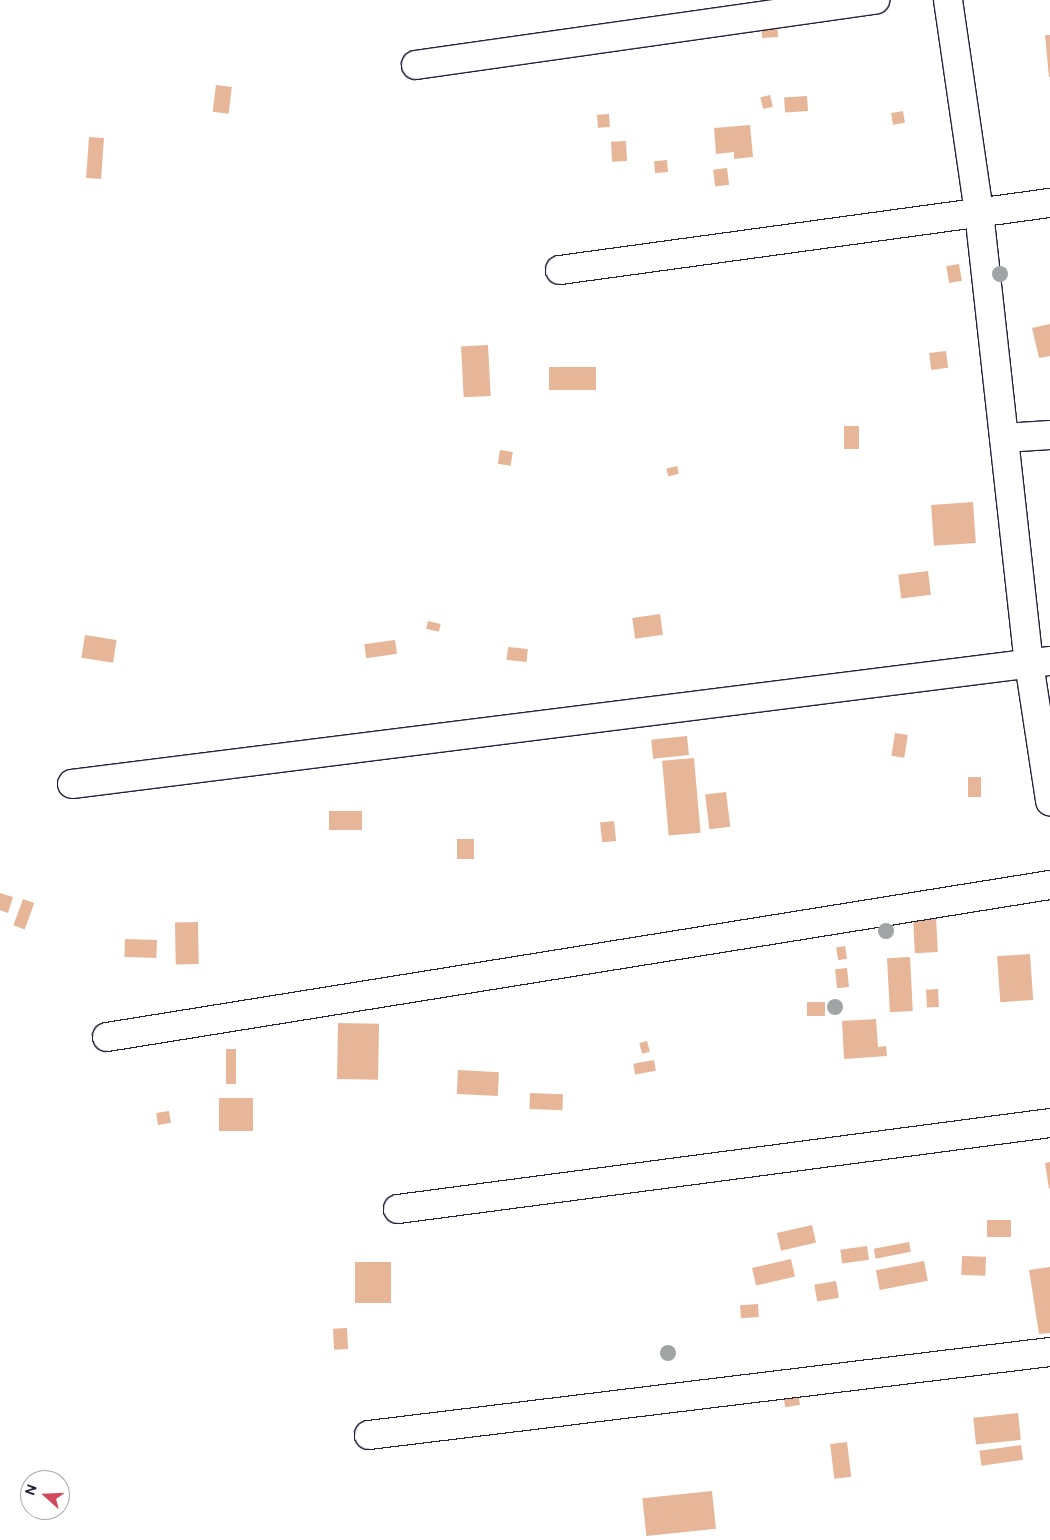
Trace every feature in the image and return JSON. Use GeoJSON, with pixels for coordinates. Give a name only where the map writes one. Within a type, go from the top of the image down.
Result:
{"type":"FeatureCollection","features":[{"type":"Feature","properties":{"kind":"street"},"geometry":{"type":"LineString","coordinates":[[416,65],[875,0]]}},
{"type":"Feature","properties":{"kind":"street"},"geometry":{"type":"LineString","coordinates":[[948,0],[979,212],[1004,438],[1040,662],[1050,801]]}},
{"type":"Feature","properties":{"kind":"street"},"geometry":{"type":"LineString","coordinates":[[560,270],[1050,203]]}},
{"type":"Feature","properties":{"kind":"street"},"geometry":{"type":"LineString","coordinates":[[1004,438],[1050,435]]}},
{"type":"Feature","properties":{"kind":"street"},"geometry":{"type":"LineString","coordinates":[[72,784],[1040,662]]}},
{"type":"Feature","properties":{"kind":"street"},"geometry":{"type":"LineString","coordinates":[[107,1036],[1050,885]]}},
{"type":"Feature","properties":{"kind":"street"},"geometry":{"type":"LineString","coordinates":[[398,1209],[1050,1123]]}},
{"type":"Feature","properties":{"kind":"street"},"geometry":{"type":"LineString","coordinates":[[369,1435],[1050,1352]]}},
{"type":"Feature","properties":{"kind":"building"},"geometry":{"type":"Polygon","coordinates":[[[777,22],[778,37],[762,38],[761,23],[777,22]]]}},
{"type":"Feature","properties":{"kind":"building"},"geometry":{"type":"Polygon","coordinates":[[[1045,35],[1050,35],[1050,77],[1049,77],[1045,35]]]}},
{"type":"Feature","properties":{"kind":"building"},"geometry":{"type":"Polygon","coordinates":[[[216,85],[232,87],[229,114],[213,112],[216,85]]]}},
{"type":"Feature","properties":{"kind":"building"},"geometry":{"type":"Polygon","coordinates":[[[770,95],[773,107],[763,109],[760,97],[770,95]]]}},
{"type":"Feature","properties":{"kind":"building"},"geometry":{"type":"Polygon","coordinates":[[[807,96],[808,111],[785,113],[784,98],[807,96]]]}},
{"type":"Feature","properties":{"kind":"building"},"geometry":{"type":"Polygon","coordinates":[[[903,111],[905,123],[893,125],[891,113],[903,111]]]}},
{"type":"Feature","properties":{"kind":"building"},"geometry":{"type":"Polygon","coordinates":[[[609,114],[610,127],[598,128],[597,115],[609,114]]]}},
{"type":"Feature","properties":{"kind":"building"},"geometry":{"type":"Polygon","coordinates":[[[750,125],[753,157],[734,159],[734,152],[716,154],[714,128],[750,125]]]}},
{"type":"Feature","properties":{"kind":"building"},"geometry":{"type":"Polygon","coordinates":[[[89,137],[104,138],[101,179],[86,178],[89,137]]]}},
{"type":"Feature","properties":{"kind":"building"},"geometry":{"type":"Polygon","coordinates":[[[626,141],[627,161],[612,162],[611,142],[626,141]]]}},
{"type":"Feature","properties":{"kind":"building"},"geometry":{"type":"Polygon","coordinates":[[[667,160],[668,172],[655,173],[654,161],[667,160]]]}},
{"type":"Feature","properties":{"kind":"building"},"geometry":{"type":"Polygon","coordinates":[[[727,168],[729,185],[715,187],[713,170],[727,168]]]}},
{"type":"Feature","properties":{"kind":"building"},"geometry":{"type":"Polygon","coordinates":[[[959,264],[962,281],[949,283],[946,266],[959,264]]]}},
{"type":"Feature","properties":{"kind":"building"},"geometry":{"type":"Polygon","coordinates":[[[1050,324],[1050,356],[1039,358],[1032,328],[1050,324]]]}},
{"type":"Feature","properties":{"kind":"building"},"geometry":{"type":"Polygon","coordinates":[[[488,345],[491,396],[464,397],[461,346],[488,345]]]}},
{"type":"Feature","properties":{"kind":"building"},"geometry":{"type":"Polygon","coordinates":[[[946,351],[948,368],[931,370],[929,353],[946,351]]]}},
{"type":"Feature","properties":{"kind":"building"},"geometry":{"type":"Polygon","coordinates":[[[549,367],[596,367],[596,390],[549,390],[549,367]]]}},
{"type":"Feature","properties":{"kind":"building"},"geometry":{"type":"Polygon","coordinates":[[[844,426],[859,426],[859,449],[844,449],[844,426]]]}},
{"type":"Feature","properties":{"kind":"building"},"geometry":{"type":"Polygon","coordinates":[[[500,450],[513,452],[511,466],[498,464],[500,450]]]}},
{"type":"Feature","properties":{"kind":"building"},"geometry":{"type":"Polygon","coordinates":[[[677,466],[679,474],[668,476],[666,469],[677,466]]]}},
{"type":"Feature","properties":{"kind":"building"},"geometry":{"type":"Polygon","coordinates":[[[973,502],[976,543],[934,546],[931,505],[973,502]]]}},
{"type":"Feature","properties":{"kind":"building"},"geometry":{"type":"Polygon","coordinates":[[[928,571],[931,595],[901,598],[898,575],[928,571]]]}},
{"type":"Feature","properties":{"kind":"building"},"geometry":{"type":"Polygon","coordinates":[[[660,614],[663,635],[635,639],[632,618],[660,614]]]}},
{"type":"Feature","properties":{"kind":"building"},"geometry":{"type":"Polygon","coordinates":[[[428,621],[441,624],[439,632],[426,629],[428,621]]]}},
{"type":"Feature","properties":{"kind":"building"},"geometry":{"type":"Polygon","coordinates":[[[85,635],[117,640],[113,663],[81,658],[85,635]]]}},
{"type":"Feature","properties":{"kind":"building"},"geometry":{"type":"Polygon","coordinates":[[[395,640],[397,654],[366,658],[364,644],[395,640]]]}},
{"type":"Feature","properties":{"kind":"building"},"geometry":{"type":"Polygon","coordinates":[[[508,647],[528,649],[527,662],[507,660],[508,647]]]}},
{"type":"Feature","properties":{"kind":"building"},"geometry":{"type":"Polygon","coordinates":[[[895,733],[908,735],[904,758],[891,756],[895,733]]]}},
{"type":"Feature","properties":{"kind":"building"},"geometry":{"type":"Polygon","coordinates":[[[687,736],[689,755],[653,759],[651,740],[687,736]]]}},
{"type":"Feature","properties":{"kind":"building"},"geometry":{"type":"Polygon","coordinates":[[[694,758],[701,833],[669,836],[662,761],[694,758]]]}},
{"type":"Feature","properties":{"kind":"building"},"geometry":{"type":"Polygon","coordinates":[[[968,777],[981,777],[981,797],[968,797],[968,777]]]}},
{"type":"Feature","properties":{"kind":"building"},"geometry":{"type":"Polygon","coordinates":[[[726,792],[730,827],[709,829],[705,795],[726,792]]]}},
{"type":"Feature","properties":{"kind":"building"},"geometry":{"type":"Polygon","coordinates":[[[329,811],[362,811],[362,830],[329,830],[329,811]]]}},
{"type":"Feature","properties":{"kind":"building"},"geometry":{"type":"Polygon","coordinates":[[[614,821],[616,841],[602,842],[600,822],[614,821]]]}},
{"type":"Feature","properties":{"kind":"building"},"geometry":{"type":"Polygon","coordinates":[[[457,839],[474,839],[474,859],[457,859],[457,839]]]}},
{"type":"Feature","properties":{"kind":"building"},"geometry":{"type":"Polygon","coordinates":[[[0,893],[13,897],[8,913],[0,910],[0,893]]]}},
{"type":"Feature","properties":{"kind":"building"},"geometry":{"type":"Polygon","coordinates":[[[23,899],[34,903],[25,929],[13,925],[23,899]]]}},
{"type":"Feature","properties":{"kind":"building"},"geometry":{"type":"Polygon","coordinates":[[[936,917],[938,952],[915,953],[913,918],[936,917]]]}},
{"type":"Feature","properties":{"kind":"building"},"geometry":{"type":"Polygon","coordinates":[[[175,922],[198,922],[199,964],[176,964],[175,922]]]}},
{"type":"Feature","properties":{"kind":"building"},"geometry":{"type":"Polygon","coordinates":[[[125,939],[157,940],[156,958],[124,957],[125,939]]]}},
{"type":"Feature","properties":{"kind":"building"},"geometry":{"type":"Polygon","coordinates":[[[845,946],[847,959],[838,960],[836,947],[845,946]]]}},
{"type":"Feature","properties":{"kind":"building"},"geometry":{"type":"Polygon","coordinates":[[[1030,954],[1033,1000],[1000,1002],[997,956],[1030,954]]]}},
{"type":"Feature","properties":{"kind":"building"},"geometry":{"type":"Polygon","coordinates":[[[910,957],[913,1011],[890,1012],[887,958],[910,957]]]}},
{"type":"Feature","properties":{"kind":"building"},"geometry":{"type":"Polygon","coordinates":[[[847,968],[849,987],[837,988],[835,969],[847,968]]]}},
{"type":"Feature","properties":{"kind":"building"},"geometry":{"type":"Polygon","coordinates":[[[938,989],[939,1007],[927,1008],[926,990],[938,989]]]}},
{"type":"Feature","properties":{"kind":"building"},"geometry":{"type":"Polygon","coordinates":[[[807,1002],[825,1002],[825,1016],[807,1016],[807,1002]]]}},
{"type":"Feature","properties":{"kind":"building"},"geometry":{"type":"Polygon","coordinates":[[[876,1019],[878,1047],[886,1046],[887,1056],[844,1059],[842,1021],[876,1019]]]}},
{"type":"Feature","properties":{"kind":"building"},"geometry":{"type":"Polygon","coordinates":[[[338,1023],[379,1024],[378,1080],[337,1079],[338,1023]]]}},
{"type":"Feature","properties":{"kind":"building"},"geometry":{"type":"Polygon","coordinates":[[[647,1041],[650,1052],[642,1054],[639,1043],[647,1041]]]}},
{"type":"Feature","properties":{"kind":"building"},"geometry":{"type":"Polygon","coordinates":[[[226,1049],[236,1049],[236,1084],[226,1084],[226,1049]]]}},
{"type":"Feature","properties":{"kind":"building"},"geometry":{"type":"Polygon","coordinates":[[[654,1060],[656,1071],[635,1074],[633,1064],[654,1060]]]}},
{"type":"Feature","properties":{"kind":"building"},"geometry":{"type":"Polygon","coordinates":[[[458,1070],[499,1072],[498,1096],[457,1094],[458,1070]]]}},
{"type":"Feature","properties":{"kind":"building"},"geometry":{"type":"Polygon","coordinates":[[[530,1093],[563,1094],[562,1110],[529,1109],[530,1093]]]}},
{"type":"Feature","properties":{"kind":"building"},"geometry":{"type":"Polygon","coordinates":[[[219,1098],[253,1098],[253,1131],[219,1131],[219,1098]]]}},
{"type":"Feature","properties":{"kind":"building"},"geometry":{"type":"Polygon","coordinates":[[[169,1111],[171,1123],[158,1125],[156,1113],[169,1111]]]}},
{"type":"Feature","properties":{"kind":"building"},"geometry":{"type":"Polygon","coordinates":[[[1050,1162],[1050,1188],[1049,1189],[1045,1163],[1050,1162]]]}},
{"type":"Feature","properties":{"kind":"building"},"geometry":{"type":"Polygon","coordinates":[[[987,1220],[1011,1220],[1011,1237],[987,1237],[987,1220]]]}},
{"type":"Feature","properties":{"kind":"building"},"geometry":{"type":"Polygon","coordinates":[[[812,1225],[816,1243],[781,1251],[777,1233],[812,1225]]]}},
{"type":"Feature","properties":{"kind":"building"},"geometry":{"type":"Polygon","coordinates":[[[909,1242],[911,1252],[876,1259],[874,1249],[909,1242]]]}},
{"type":"Feature","properties":{"kind":"building"},"geometry":{"type":"Polygon","coordinates":[[[867,1246],[869,1260],[842,1264],[840,1250],[867,1246]]]}},
{"type":"Feature","properties":{"kind":"building"},"geometry":{"type":"Polygon","coordinates":[[[962,1256],[986,1257],[985,1276],[961,1275],[962,1256]]]}},
{"type":"Feature","properties":{"kind":"building"},"geometry":{"type":"Polygon","coordinates":[[[791,1259],[795,1277],[756,1286],[752,1268],[791,1259]]]}},
{"type":"Feature","properties":{"kind":"building"},"geometry":{"type":"Polygon","coordinates":[[[924,1261],[928,1281],[880,1290],[876,1270],[924,1261]]]}},
{"type":"Feature","properties":{"kind":"building"},"geometry":{"type":"Polygon","coordinates":[[[355,1262],[391,1262],[391,1303],[355,1303],[355,1262]]]}},
{"type":"Feature","properties":{"kind":"building"},"geometry":{"type":"Polygon","coordinates":[[[1050,1267],[1050,1333],[1039,1334],[1029,1270],[1050,1267]]]}},
{"type":"Feature","properties":{"kind":"building"},"geometry":{"type":"Polygon","coordinates":[[[836,1281],[839,1298],[817,1302],[814,1285],[836,1281]]]}},
{"type":"Feature","properties":{"kind":"building"},"geometry":{"type":"Polygon","coordinates":[[[758,1304],[759,1317],[741,1318],[740,1305],[758,1304]]]}},
{"type":"Feature","properties":{"kind":"building"},"geometry":{"type":"Polygon","coordinates":[[[347,1328],[348,1349],[334,1350],[333,1329],[347,1328]]]}},
{"type":"Feature","properties":{"kind":"building"},"geometry":{"type":"Polygon","coordinates":[[[798,1392],[800,1405],[785,1407],[783,1394],[798,1392]]]}},
{"type":"Feature","properties":{"kind":"building"},"geometry":{"type":"Polygon","coordinates":[[[1018,1413],[1021,1440],[976,1445],[973,1418],[1018,1413]]]}},
{"type":"Feature","properties":{"kind":"building"},"geometry":{"type":"Polygon","coordinates":[[[847,1442],[851,1477],[834,1479],[830,1444],[847,1442]]]}},
{"type":"Feature","properties":{"kind":"building"},"geometry":{"type":"Polygon","coordinates":[[[1021,1445],[1023,1460],[981,1466],[979,1451],[1021,1445]]]}},
{"type":"Feature","properties":{"kind":"building"},"geometry":{"type":"Polygon","coordinates":[[[712,1491],[716,1529],[646,1536],[642,1498],[712,1491]]]}}]}
